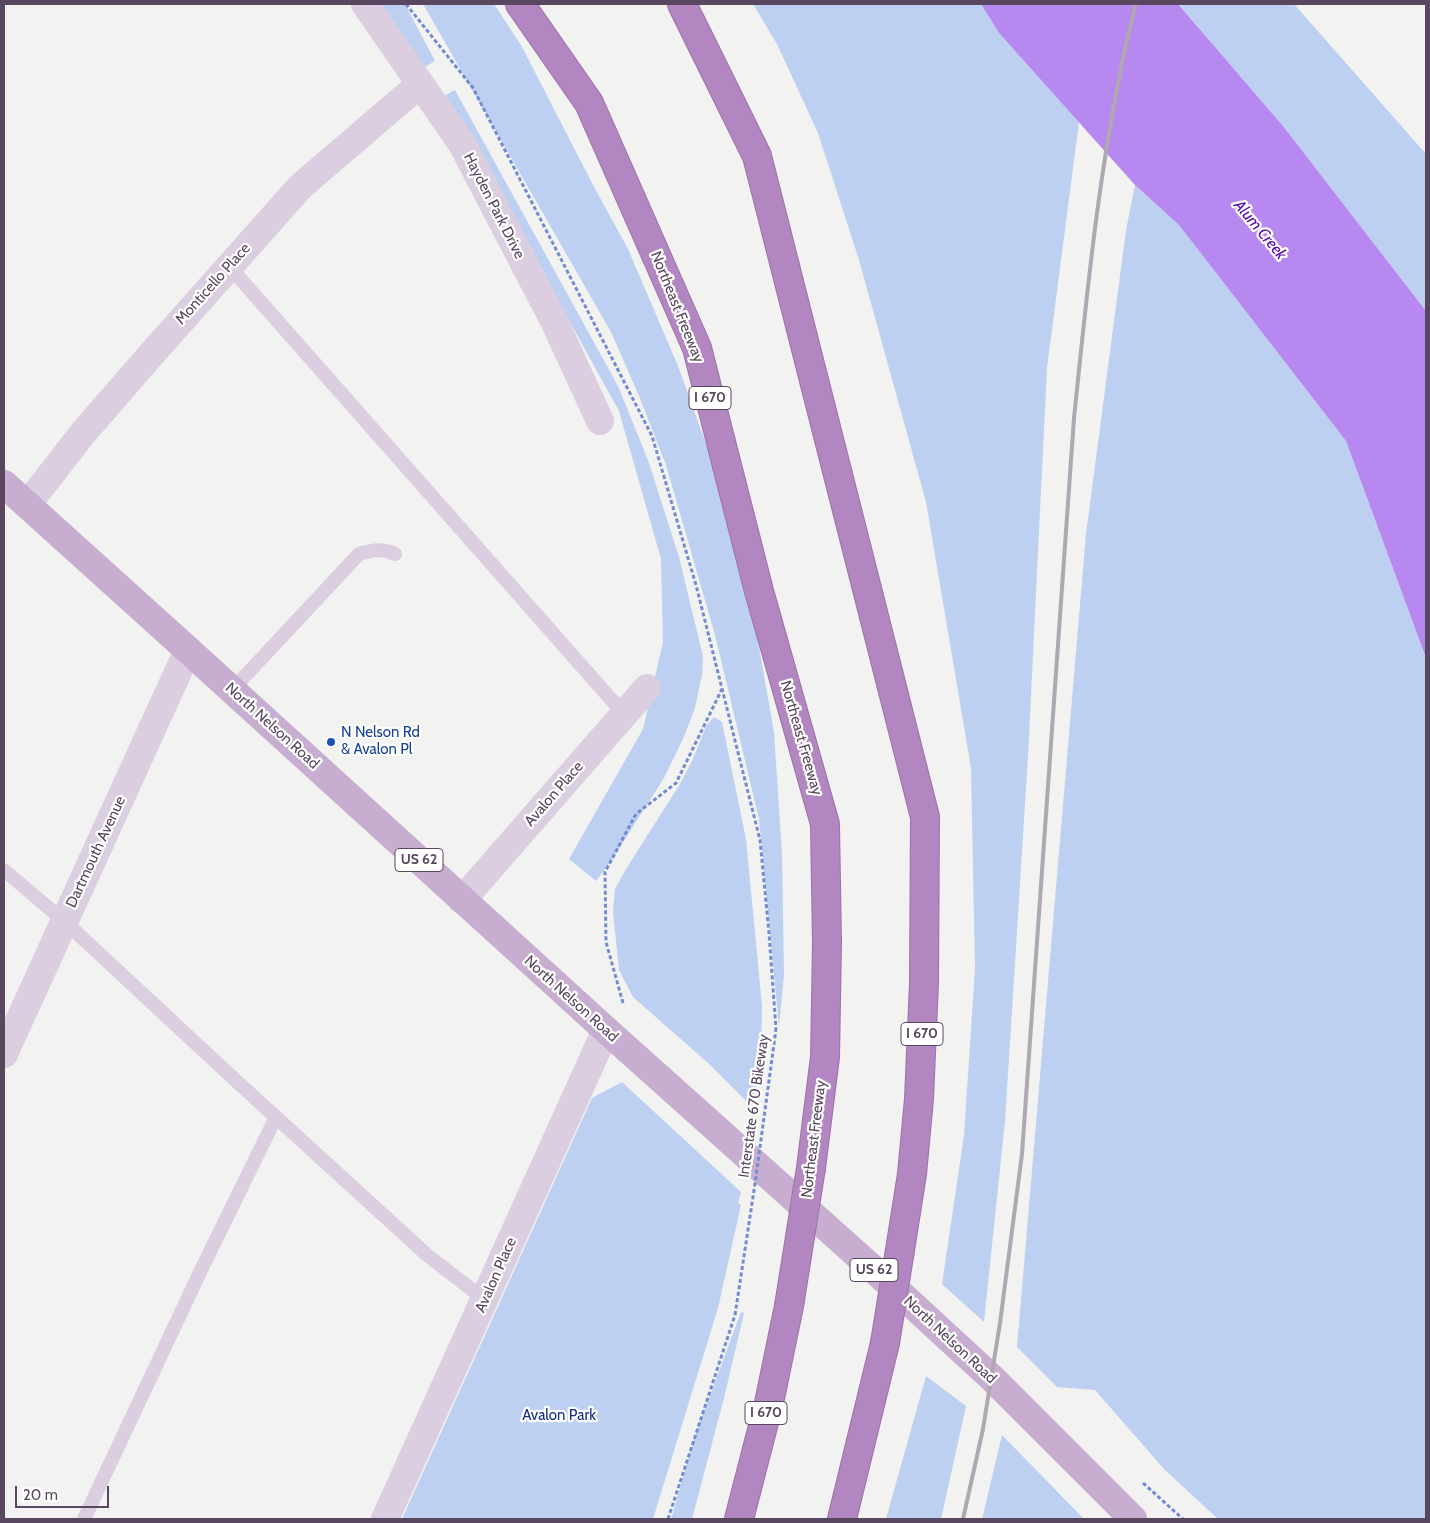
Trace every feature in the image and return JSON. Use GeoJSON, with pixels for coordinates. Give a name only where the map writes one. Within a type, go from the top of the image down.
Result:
{"type":"FeatureCollection","features":[{"type":"Feature","properties":{"kind":"highway","name":"Northeast Freeway"},"geometry":{"type":"LineString","coordinates":[[520,4],[589,103],[698,348],[759,591],[825,824],[827,943],[825,1057],[811,1168],[789,1306],[769,1403],[739,1519]]}},
{"type":"Feature","properties":{"kind":"highway","name":"I 670"},"geometry":{"type":"LineString","coordinates":[[682,4],[757,156],[925,817],[924,983],[919,1099],[912,1174],[885,1343],[842,1519]]}},
{"type":"Feature","properties":{"kind":"main road","name":"North Nelson Road"},"geometry":{"type":"LineString","coordinates":[[4,484],[964,1352],[1133,1519]]}},
{"type":"Feature","properties":{"kind":"street","name":"Hayden Park Drive"},"geometry":{"type":"LineString","coordinates":[[365,4],[462,144],[554,321],[600,421]]}},
{"type":"Feature","properties":{"kind":"street","name":"Monticello Place"},"geometry":{"type":"LineString","coordinates":[[27,505],[83,433],[148,357],[300,187],[420,84]]}},
{"type":"Feature","properties":{"kind":"street","name":"Dartmouth Avenue"},"geometry":{"type":"LineString","coordinates":[[4,1054],[188,650]]}},
{"type":"Feature","properties":{"kind":"street","name":"Avalon Place"},"geometry":{"type":"LineString","coordinates":[[462,900],[647,688]]}},
{"type":"Feature","properties":{"kind":"street","name":"Avalon Place"},"geometry":{"type":"LineString","coordinates":[[385,1519],[606,1030]]}},
{"type":"Feature","properties":{"kind":"lane"},"geometry":{"type":"LineString","coordinates":[[230,266],[624,714]]}},
{"type":"Feature","properties":{"kind":"lane"},"geometry":{"type":"LineString","coordinates":[[232,690],[360,554],[373,550],[388,550],[395,554]]}},
{"type":"Feature","properties":{"kind":"lane"},"geometry":{"type":"LineString","coordinates":[[4,870],[64,921],[426,1254],[485,1300]]}},
{"type":"Feature","properties":{"kind":"lane"},"geometry":{"type":"LineString","coordinates":[[84,1519],[202,1268],[276,1117]]}},
{"type":"Feature","properties":{"kind":"path","name":"Interstate 670 Bikeway"},"geometry":{"type":"LineString","coordinates":[[668,1519],[735,1315],[776,1029],[760,840],[722,689]]}},
{"type":"Feature","properties":{"kind":"green space"},"geometry":{"type":"Polygon","coordinates":[[[375,4],[405,4],[435,61],[423,68],[375,4]]]}},
{"type":"Feature","properties":{"kind":"green space"},"geometry":{"type":"Polygon","coordinates":[[[423,4],[494,4],[521,45],[628,249],[678,366],[720,483],[751,602],[774,732],[782,854],[784,975],[779,1026],[759,819],[715,635],[666,465],[611,332],[423,4]]]}},
{"type":"Feature","properties":{"kind":"green space"},"geometry":{"type":"Polygon","coordinates":[[[753,4],[981,4],[999,33],[1079,122],[1047,368],[1028,757],[1005,1121],[984,1322],[942,1284],[964,1135],[975,969],[971,768],[926,502],[859,260],[818,133],[777,44],[753,4]]]}},
{"type":"Feature","properties":{"kind":"green space"},"geometry":{"type":"Polygon","coordinates":[[[1178,4],[1294,4],[1426,154],[1426,311],[1283,126],[1178,4]]]}},
{"type":"Feature","properties":{"kind":"green space"},"geometry":{"type":"Polygon","coordinates":[[[455,90],[618,386],[648,460],[679,557],[703,656],[702,675],[695,708],[683,739],[664,778],[596,881],[569,859],[643,729],[663,642],[661,559],[619,411],[504,203],[440,98],[455,90]]]}},
{"type":"Feature","properties":{"kind":"green space"},"geometry":{"type":"Polygon","coordinates":[[[1135,185],[1179,225],[1346,441],[1426,658],[1426,1519],[1218,1519],[1164,1469],[1095,1390],[1057,1387],[1017,1347],[1086,534],[1126,230],[1135,185]]]}},
{"type":"Feature","properties":{"kind":"green space"},"geometry":{"type":"Polygon","coordinates":[[[714,717],[722,722],[746,839],[762,1006],[761,1068],[752,1107],[708,1063],[633,997],[619,970],[613,911],[615,889],[680,784],[693,759],[706,726],[714,717]]]}},
{"type":"Feature","properties":{"kind":"green space","name":"Avalon Park"},"geometry":{"type":"Polygon","coordinates":[[[622,1082],[741,1192],[738,1203],[741,1205],[718,1308],[653,1519],[402,1519],[592,1098],[622,1082]]]}},
{"type":"Feature","properties":{"kind":"green space"},"geometry":{"type":"Polygon","coordinates":[[[741,1312],[744,1313],[724,1398],[692,1519],[671,1519],[696,1433],[741,1312]]]}},
{"type":"Feature","properties":{"kind":"green space"},"geometry":{"type":"Polygon","coordinates":[[[926,1376],[966,1406],[941,1519],[886,1519],[926,1376]]]}},
{"type":"Feature","properties":{"kind":"green space"},"geometry":{"type":"Polygon","coordinates":[[[1002,1435],[1084,1519],[982,1519],[1002,1435]]]}},
{"type":"Feature","properties":{"kind":"water","name":"Alum Creek"},"geometry":{"type":"Polygon","coordinates":[[[981,4],[1178,4],[1283,126],[1426,311],[1426,658],[1346,441],[1179,225],[1135,185],[999,33],[981,4]]]}},
{"type":"Feature","properties":{"kind":"railway"},"geometry":{"type":"LineString","coordinates":[[963,1519],[983,1429],[1000,1323],[1022,1154],[1074,418],[1093,245],[1105,159],[1123,57],[1136,4]]}},
{"type":"Feature","properties":{"kind":"place","name":"N Nelson Rd & Avalon Pl"},"geometry":{"type":"Point","coordinates":[331,742]}}]}
